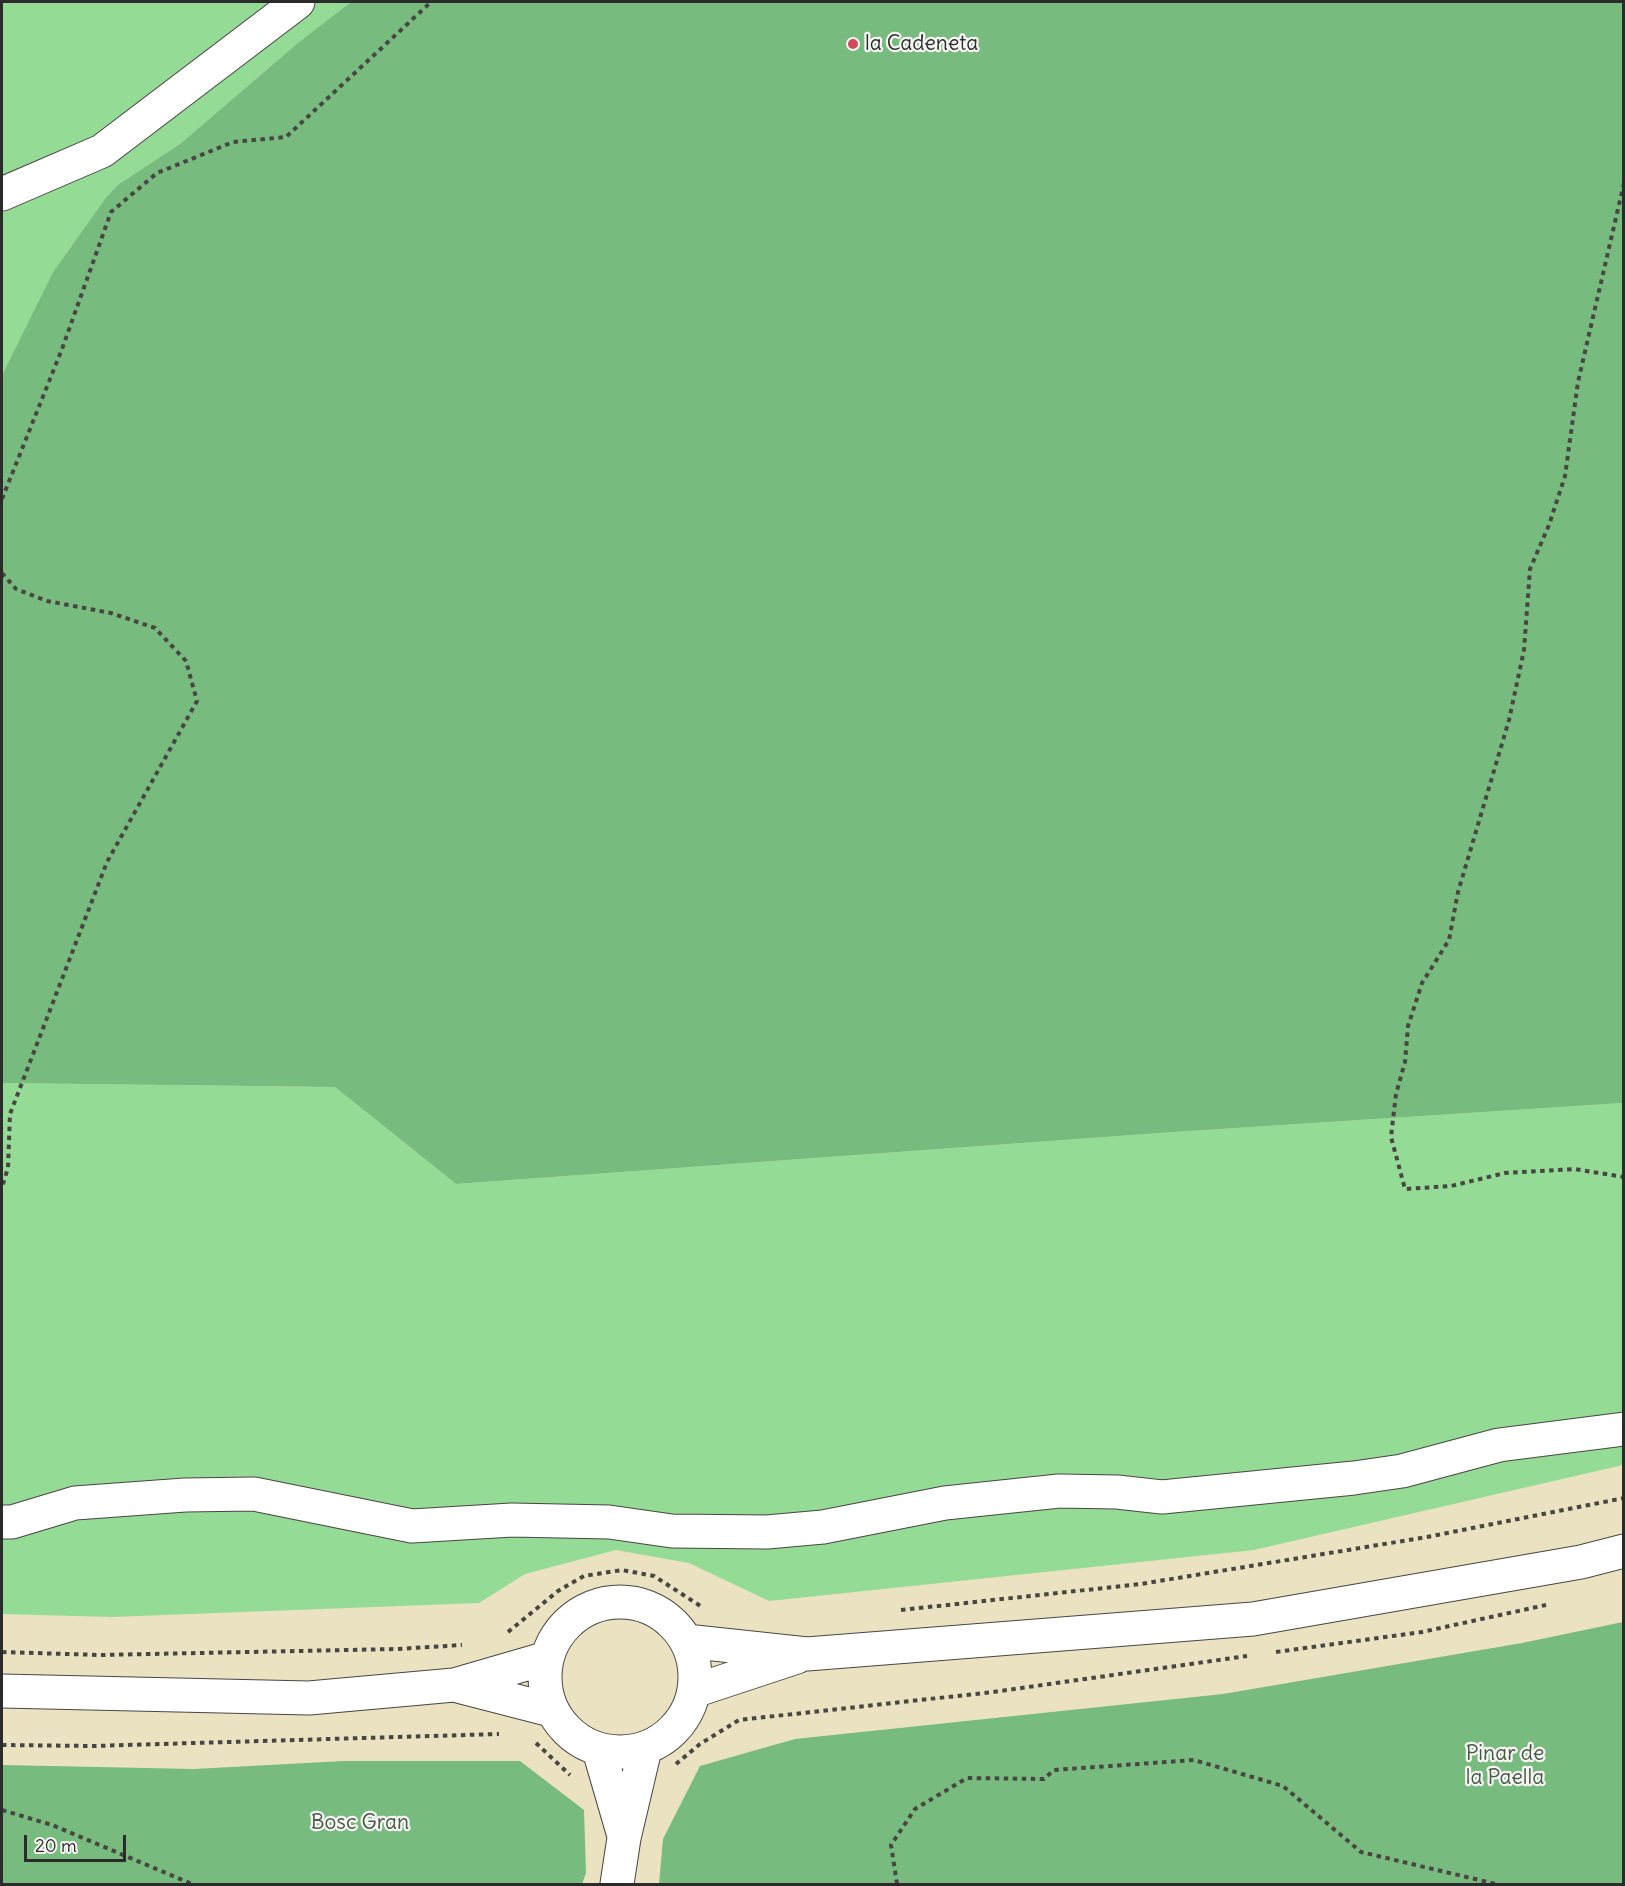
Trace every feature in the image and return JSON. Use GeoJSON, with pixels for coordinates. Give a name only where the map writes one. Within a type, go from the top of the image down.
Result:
{"type":"FeatureCollection","features":[{"type":"Feature","properties":{"kind":"street"},"geometry":{"type":"LineString","coordinates":[[2,194],[102,151],[298,2]]}},
{"type":"Feature","properties":{"kind":"street"},"geometry":{"type":"LineString","coordinates":[[2,1522],[12,1522],[75,1503],[185,1495],[254,1494],[412,1526],[512,1520],[609,1522],[672,1531],[767,1532],[823,1527],[945,1503],[1059,1491],[1117,1492],[1162,1497],[1354,1478],[1402,1471],[1499,1445],[1623,1429]]}},
{"type":"Feature","properties":{"kind":"street"},"geometry":{"type":"LineString","coordinates":[[687,1641],[807,1654],[1253,1619],[1581,1562],[1623,1551]]}},
{"type":"Feature","properties":{"kind":"street"},"geometry":{"type":"LineString","coordinates":[[617,1884],[624,1838],[668,1736],[685,1716],[694,1691],[695,1665],[687,1641],[671,1621],[649,1607],[624,1601],[598,1604],[575,1616],[557,1634],[546,1658],[544,1675],[551,1710],[563,1728],[579,1742],[599,1750],[657,1760]]}},
{"type":"Feature","properties":{"kind":"street"},"geometry":{"type":"LineString","coordinates":[[694,1691],[807,1654]]}},
{"type":"Feature","properties":{"kind":"street"},"geometry":{"type":"LineString","coordinates":[[2,1691],[309,1698],[454,1685],[546,1658]]}},
{"type":"Feature","properties":{"kind":"street"},"geometry":{"type":"LineString","coordinates":[[454,1685],[551,1710]]}},
{"type":"Feature","properties":{"kind":"street"},"geometry":{"type":"LineString","coordinates":[[599,1750],[624,1838]]}},
{"type":"Feature","properties":{"kind":"path"},"geometry":{"type":"LineString","coordinates":[[2,499],[62,349],[111,212],[157,173],[233,142],[286,137],[431,2]]}},
{"type":"Feature","properties":{"kind":"path"},"geometry":{"type":"LineString","coordinates":[[1623,183],[1578,382],[1565,476],[1549,525],[1530,569],[1524,650],[1509,720],[1458,892],[1449,940],[1422,983],[1408,1026],[1405,1062],[1396,1094],[1391,1137],[1405,1190],[1451,1186],[1505,1173],[1574,1169],[1623,1177]]}},
{"type":"Feature","properties":{"kind":"path"},"geometry":{"type":"LineString","coordinates":[[2,573],[16,589],[47,601],[111,613],[155,628],[186,661],[197,701],[106,862],[10,1114],[8,1168],[2,1187]]}},
{"type":"Feature","properties":{"kind":"path"},"geometry":{"type":"LineString","coordinates":[[895,1610],[1141,1584],[1427,1537],[1623,1498]]}},
{"type":"Feature","properties":{"kind":"path"},"geometry":{"type":"LineString","coordinates":[[502,1636],[525,1621],[558,1591],[584,1576],[622,1570],[654,1576],[706,1610]]}},
{"type":"Feature","properties":{"kind":"path"},"geometry":{"type":"LineString","coordinates":[[1271,1653],[1422,1632],[1556,1603]]}},
{"type":"Feature","properties":{"kind":"path"},"geometry":{"type":"LineString","coordinates":[[2,1652],[100,1654],[385,1650],[472,1644]]}},
{"type":"Feature","properties":{"kind":"path"},"geometry":{"type":"LineString","coordinates":[[657,1760],[700,1744],[739,1720],[993,1692],[1248,1656]]}},
{"type":"Feature","properties":{"kind":"path"},"geometry":{"type":"LineString","coordinates":[[2,1745],[93,1746],[508,1733]]}},
{"type":"Feature","properties":{"kind":"path"},"geometry":{"type":"LineString","coordinates":[[528,1738],[543,1748],[568,1774],[576,1777]]}},
{"type":"Feature","properties":{"kind":"path"},"geometry":{"type":"LineString","coordinates":[[897,1884],[891,1845],[915,1809],[967,1778],[1044,1779],[1054,1770],[1194,1760],[1283,1786],[1361,1852],[1496,1884]]}},
{"type":"Feature","properties":{"kind":"path"},"geometry":{"type":"LineString","coordinates":[[2,1810],[52,1825],[192,1884]]}},
{"type":"Feature","properties":{"kind":"green space"},"geometry":{"type":"Polygon","coordinates":[[[2,2],[351,2],[299,42],[180,144],[119,184],[107,196],[53,272],[2,375],[2,2]]]}},
{"type":"Feature","properties":{"kind":"green space"},"geometry":{"type":"Polygon","coordinates":[[[351,2],[1623,2],[1623,1103],[1174,1132],[456,1184],[335,1087],[2,1083],[2,375],[53,272],[107,196],[119,184],[180,144],[299,42],[351,2]]]}},
{"type":"Feature","properties":{"kind":"green space"},"geometry":{"type":"Polygon","coordinates":[[[2,1083],[335,1087],[456,1184],[1174,1132],[1623,1103],[1623,1465],[1254,1550],[769,1601],[689,1563],[616,1550],[525,1574],[479,1603],[112,1617],[2,1614],[2,1083]]]}},
{"type":"Feature","properties":{"kind":"green space","name":"Pinar de la Paella"},"geometry":{"type":"Polygon","coordinates":[[[1623,1622],[1623,1884],[659,1884],[663,1839],[700,1766],[795,1739],[1223,1694],[1522,1643],[1623,1622]]]}},
{"type":"Feature","properties":{"kind":"green space","name":"Bosc Gran"},"geometry":{"type":"Polygon","coordinates":[[[344,1761],[520,1761],[584,1810],[586,1873],[582,1884],[2,1884],[2,1765],[194,1769],[344,1761]]]}},
{"type":"Feature","properties":{"kind":"place","name":"la Cadeneta"},"geometry":{"type":"Point","coordinates":[853,44]}}]}
